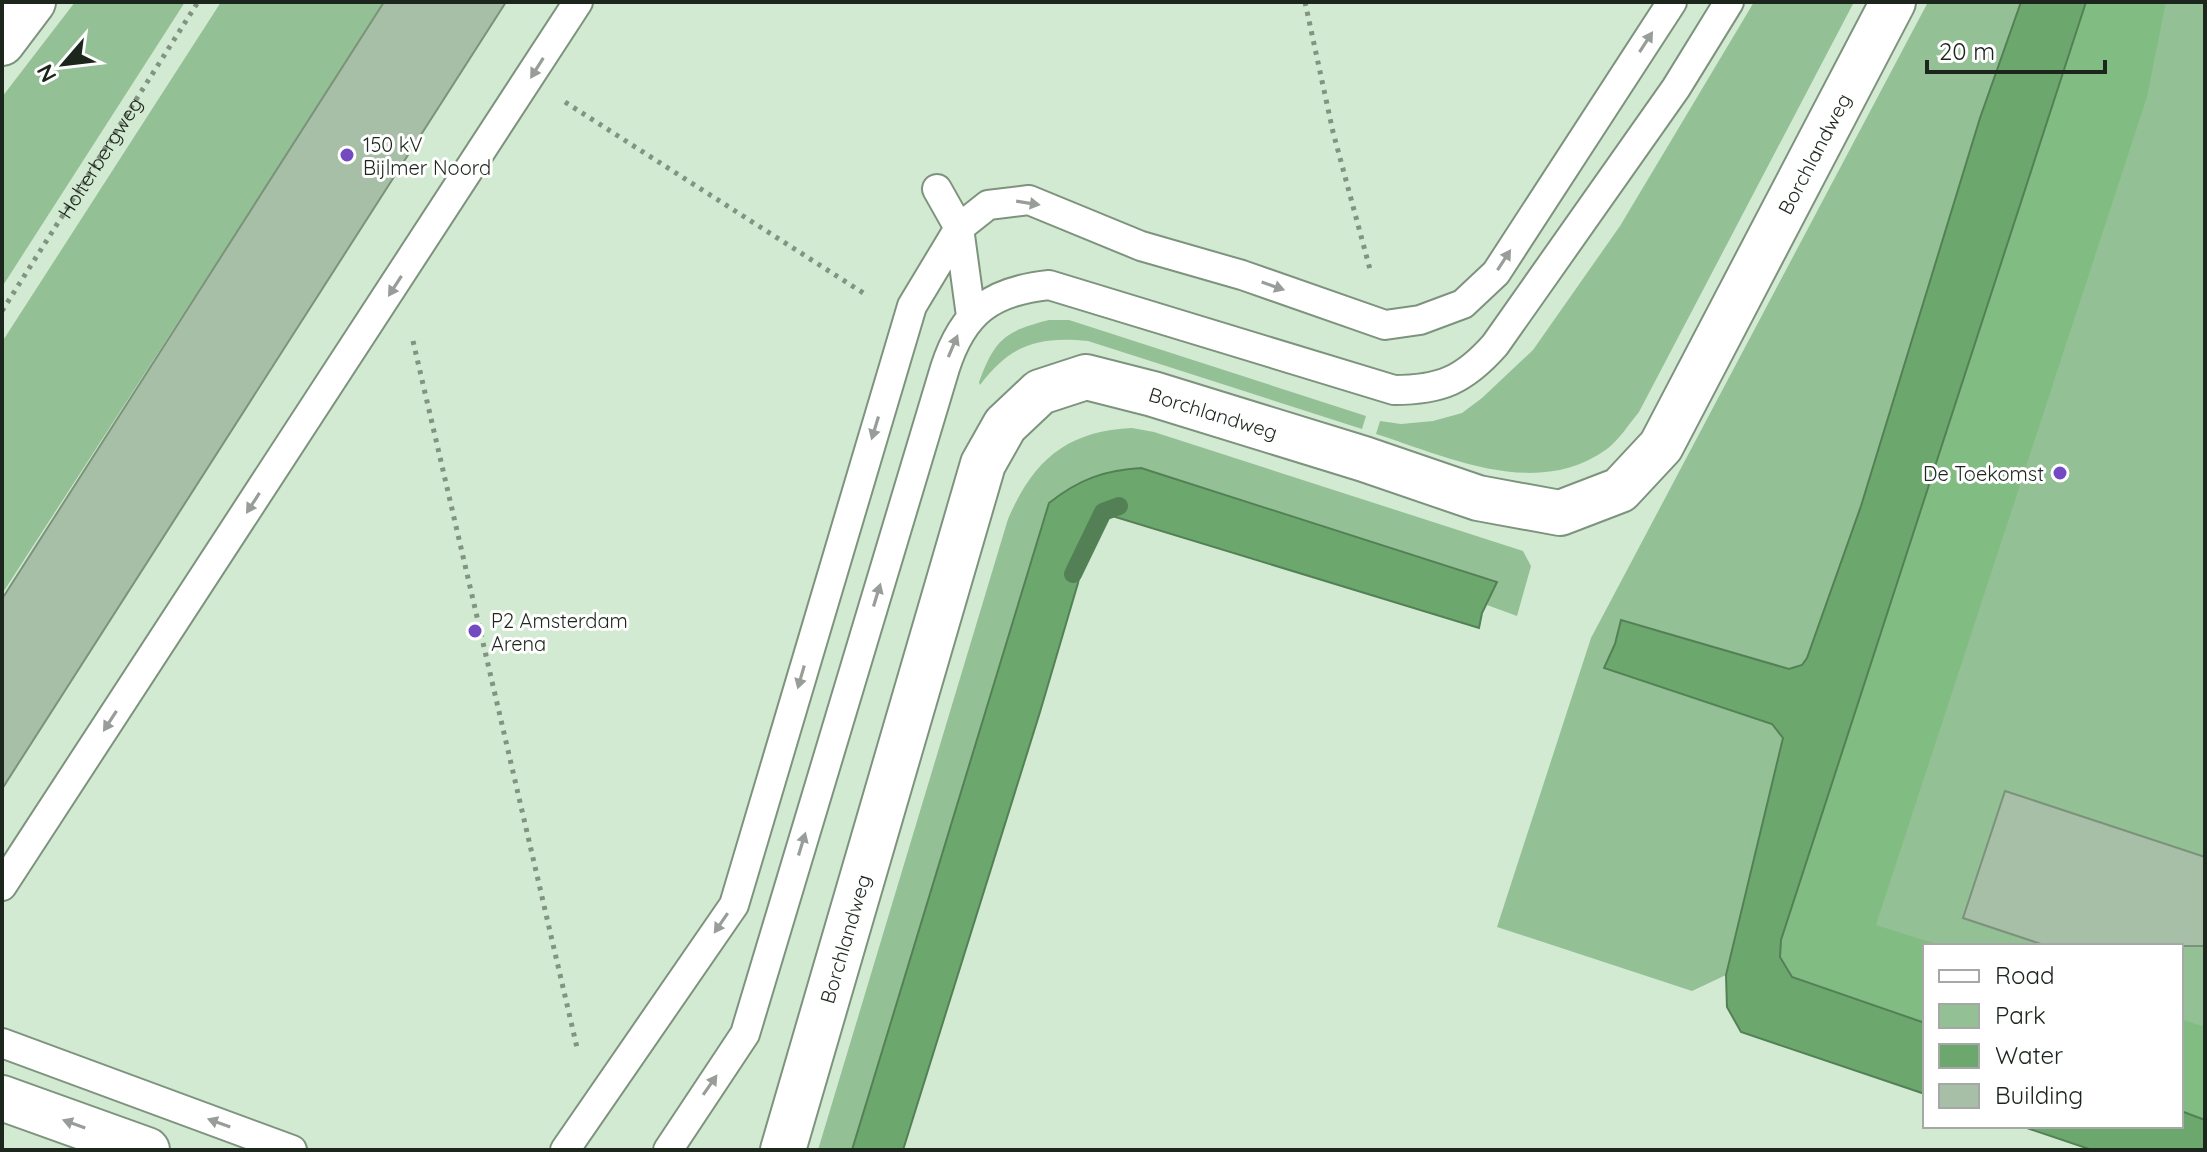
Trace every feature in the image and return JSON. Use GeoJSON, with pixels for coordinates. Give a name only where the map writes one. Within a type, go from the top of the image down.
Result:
{"type":"FeatureCollection","features":[{"type":"Feature","properties":{"kind":"street"},"geometry":{"type":"LineString","coordinates":[[2,43],[33,2]]}},
{"type":"Feature","properties":{"kind":"street","name":"Borchlandweg"},"geometry":{"type":"LineString","coordinates":[[783,1150],[983,464],[1005,425],[1040,392],[1086,377],[1153,394],[1478,498],[1560,513],[1620,490],[1661,446],[1893,2]]}},
{"type":"Feature","properties":{"kind":"street"},"geometry":{"type":"LineString","coordinates":[[2,1098],[147,1150]]}},
{"type":"Feature","properties":{"kind":"lane"},"geometry":{"type":"LineString","coordinates":[[2,886],[578,2]]}},
{"type":"Feature","properties":{"kind":"lane"},"geometry":{"type":"LineString","coordinates":[[565,1150],[734,905],[912,306],[959,228],[988,205],[1029,200],[1141,246],[1242,275],[1385,325],[1420,320],[1463,304],[1496,273],[1672,2]]}},
{"type":"Feature","properties":{"kind":"lane"},"geometry":{"type":"LineString","coordinates":[[668,1150],[745,1034],[953,340],[971,316],[993,299],[1020,288],[1049,285],[1394,390],[1424,390],[1451,382],[1475,367],[1495,345],[1676,88],[1729,2]]}},
{"type":"Feature","properties":{"kind":"lane"},"geometry":{"type":"LineString","coordinates":[[937,189],[959,228],[971,316]]}},
{"type":"Feature","properties":{"kind":"lane"},"geometry":{"type":"LineString","coordinates":[[2,1043],[292,1150]]}},
{"type":"Feature","properties":{"kind":"path","name":"Holterbergweg"},"geometry":{"type":"LineString","coordinates":[[2,311],[198,2]]}},
{"type":"Feature","properties":{"kind":"path"},"geometry":{"type":"LineString","coordinates":[[1305,2],[1333,132],[1385,325]]}},
{"type":"Feature","properties":{"kind":"path"},"geometry":{"type":"LineString","coordinates":[[529,80],[868,296]]}},
{"type":"Feature","properties":{"kind":"path"},"geometry":{"type":"LineString","coordinates":[[400,279],[591,1113]]}},
{"type":"Feature","properties":{"kind":"green space"},"geometry":{"type":"Polygon","coordinates":[[[75,2],[185,2],[2,287],[2,97],[75,2]]]}},
{"type":"Feature","properties":{"kind":"green space"},"geometry":{"type":"Polygon","coordinates":[[[221,2],[385,2],[2,594],[2,342],[221,2]]]}},
{"type":"Feature","properties":{"kind":"green space"},"geometry":{"type":"Polygon","coordinates":[[[1754,2],[1854,2],[1639,412],[1620,437],[1607,449],[1580,464],[1552,471],[1522,473],[1462,462],[1376,434],[1380,421],[1401,424],[1433,421],[1462,413],[1533,350],[1620,226],[1754,2]]]}},
{"type":"Feature","properties":{"kind":"green space"},"geometry":{"type":"Polygon","coordinates":[[[1928,2],[2021,2],[1980,118],[1861,506],[1793,697],[1726,975],[1692,991],[1497,927],[1591,638],[1928,2]]]}},
{"type":"Feature","properties":{"kind":"green space","name":"De Toekomst"},"geometry":{"type":"Polygon","coordinates":[[[2069,2],[2205,2],[2205,1140],[2183,1127],[2183,944],[1923,944],[1923,1043],[1783,996],[1763,943],[2069,2]]]}},
{"type":"Feature","properties":{"kind":"green space"},"geometry":{"type":"Polygon","coordinates":[[[1049,320],[1069,320],[1366,416],[1362,429],[1088,341],[1055,340],[1027,346],[1003,360],[980,385],[990,356],[1004,339],[1022,328],[1049,320]]]}},
{"type":"Feature","properties":{"kind":"green space"},"geometry":{"type":"Polygon","coordinates":[[[1132,428],[1154,432],[1523,551],[1531,566],[1517,616],[1487,605],[1496,582],[1049,503],[852,1150],[818,1150],[1008,519],[1029,481],[1055,453],[1088,435],[1132,428]]]}},
{"type":"Feature","properties":{"kind":"shaded area"},"geometry":{"type":"Polygon","coordinates":[[[2086,2],[2166,2],[2147,97],[1876,925],[1937,944],[1923,944],[1923,1022],[1792,977],[1780,957],[1781,940],[2086,2]]]}},
{"type":"Feature","properties":{"kind":"shaded area"},"geometry":{"type":"Polygon","coordinates":[[[2183,1020],[2205,1027],[2205,1120],[2183,1112],[2183,1020]]]}},
{"type":"Feature","properties":{"kind":"water"},"geometry":{"type":"Polygon","coordinates":[[[2021,2],[2086,2],[1781,940],[1780,957],[1792,977],[1923,1022],[1923,1093],[1741,1032],[1727,1007],[1726,975],[1783,738],[1772,724],[1604,668],[1621,620],[1789,669],[1802,665],[1807,658],[1861,506],[1980,118],[2021,2]]]}},
{"type":"Feature","properties":{"kind":"water"},"geometry":{"type":"Polygon","coordinates":[[[1141,468],[1497,582],[1482,613],[1479,628],[1109,515],[1097,517],[1089,527],[1078,583],[1040,712],[903,1150],[852,1150],[1049,503],[1070,488],[1092,478],[1141,468]]]}},
{"type":"Feature","properties":{"kind":"water"},"geometry":{"type":"Polygon","coordinates":[[[2183,1112],[2205,1120],[2205,1150],[2092,1150],[2027,1128],[2183,1128],[2183,1112]]]}},
{"type":"Feature","properties":{"kind":"building"},"geometry":{"type":"Polygon","coordinates":[[[384,2],[506,2],[2,789],[2,599],[384,2]]]}},
{"type":"Feature","properties":{"kind":"building"},"geometry":{"type":"Polygon","coordinates":[[[2005,791],[2205,857],[2205,946],[2041,944],[1963,918],[2005,791]]]}},
{"type":"Feature","properties":{"kind":"waterway"},"geometry":{"type":"LineString","coordinates":[[1073,574],[1103,512],[1119,506]]}},
{"type":"Feature","properties":{"kind":"place","name":"150 kV Bijlmer Noord"},"geometry":{"type":"Point","coordinates":[347,155]}},
{"type":"Feature","properties":{"kind":"place","name":"De Toekomst"},"geometry":{"type":"Point","coordinates":[2060,473]}},
{"type":"Feature","properties":{"kind":"place","name":"P2 Amsterdam Arena"},"geometry":{"type":"Point","coordinates":[475,631]}}]}
